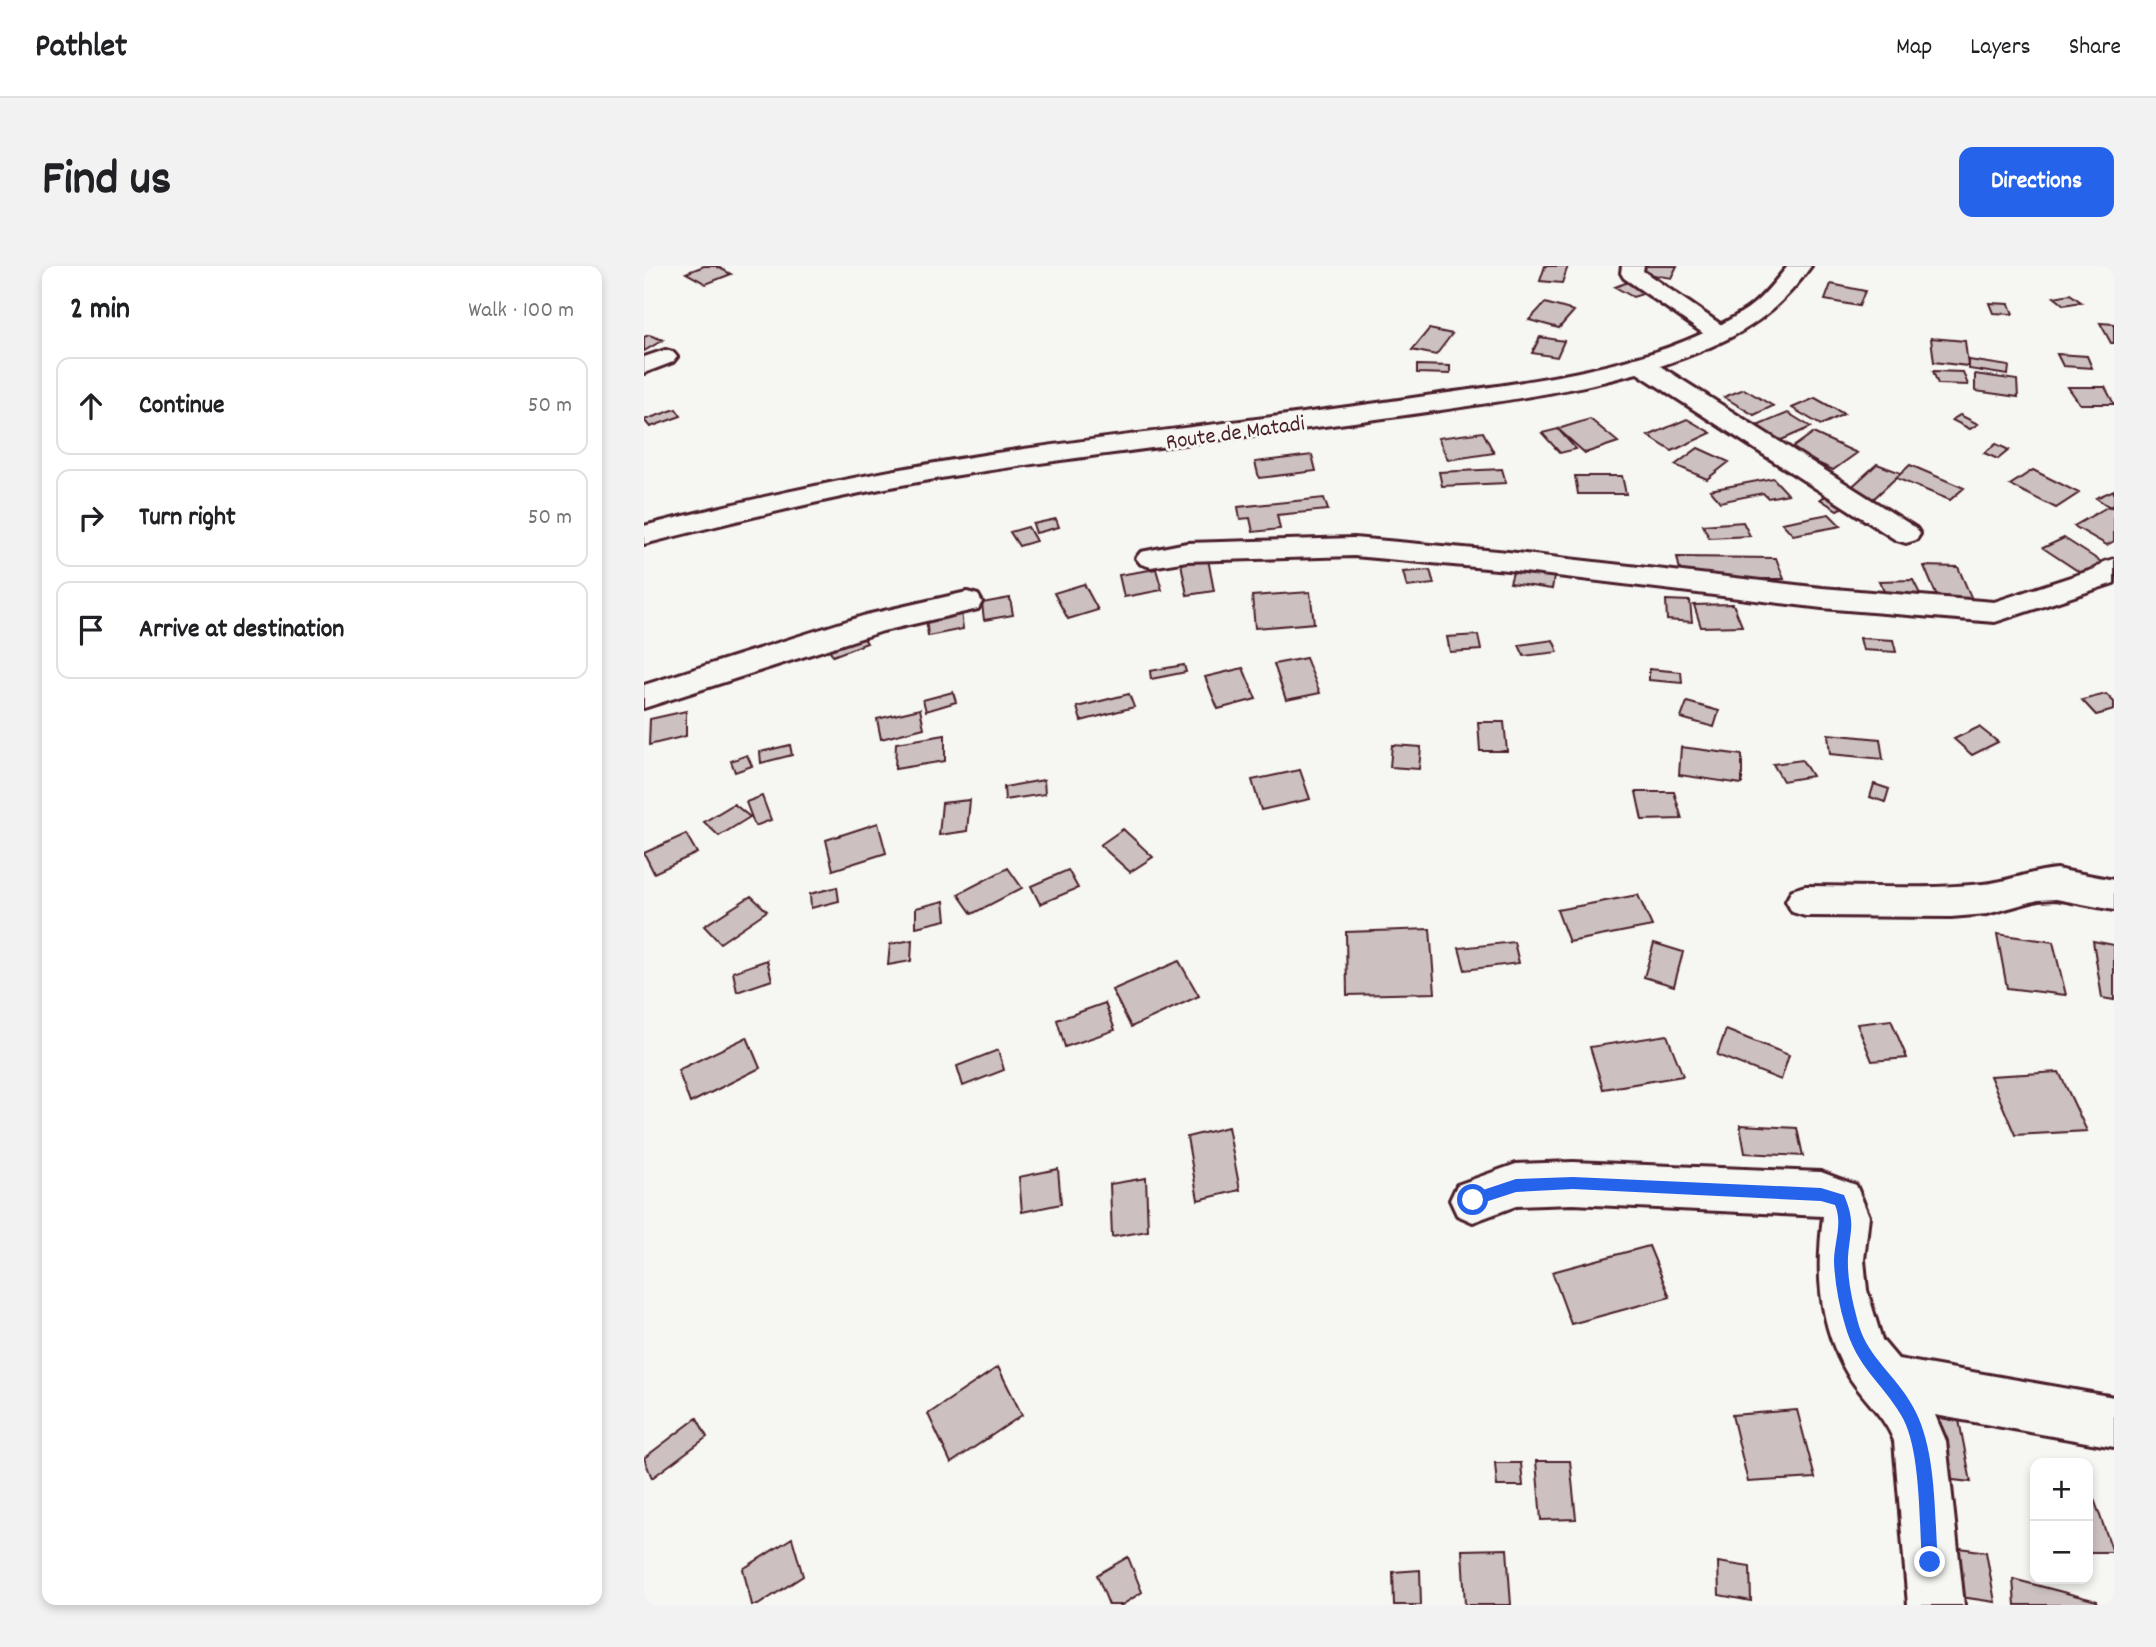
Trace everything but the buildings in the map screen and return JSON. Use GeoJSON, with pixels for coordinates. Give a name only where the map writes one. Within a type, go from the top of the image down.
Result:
{"type":"FeatureCollection","features":[{"type":"Feature","properties":{"kind":"main road"},"geometry":{"type":"LineString","coordinates":[[1633,266],[1632,272],[1653,290],[1718,333]]}},
{"type":"Feature","properties":{"kind":"main road","name":"Route de Matadi"},"geometry":{"type":"LineString","coordinates":[[644,535],[895,477],[1024,457],[1404,408],[1532,387],[1640,364],[1718,333],[1756,312],[1800,266]]}},
{"type":"Feature","properties":{"kind":"main road"},"geometry":{"type":"LineString","coordinates":[[1640,364],[1906,534]]}},
{"type":"Feature","properties":{"kind":"main road"},"geometry":{"type":"LineString","coordinates":[[1151,558],[1187,552],[1354,547],[1508,561],[1822,598],[1994,612],[2105,576],[2114,568]]}},
{"type":"Feature","properties":{"kind":"main road"},"geometry":{"type":"LineString","coordinates":[[644,697],[877,622],[967,602]]}},
{"type":"Feature","properties":{"kind":"main road"},"geometry":{"type":"LineString","coordinates":[[1805,901],[1951,902],[1987,899],[2038,885],[2056,884],[2114,895]]}},
{"type":"Feature","properties":{"kind":"main road"},"geometry":{"type":"LineString","coordinates":[[1473,1200],[1516,1185],[1573,1183],[1832,1196],[1840,1200],[1846,1216],[1841,1259],[1843,1290],[1852,1327],[1865,1357],[1907,1410],[1920,1441],[1936,1605]]}},
{"type":"Feature","properties":{"kind":"main road"},"geometry":{"type":"LineString","coordinates":[[1884,1381],[2114,1422]]}},
{"type":"Feature","properties":{"kind":"route"},"geometry":{"type":"LineString","coordinates":[[1473,1200],[1516,1185],[1573,1183],[1821,1194],[1840,1200],[1846,1216],[1841,1259],[1843,1290],[1852,1327],[1865,1357],[1907,1410],[1920,1441],[1930,1562]]}}]}
